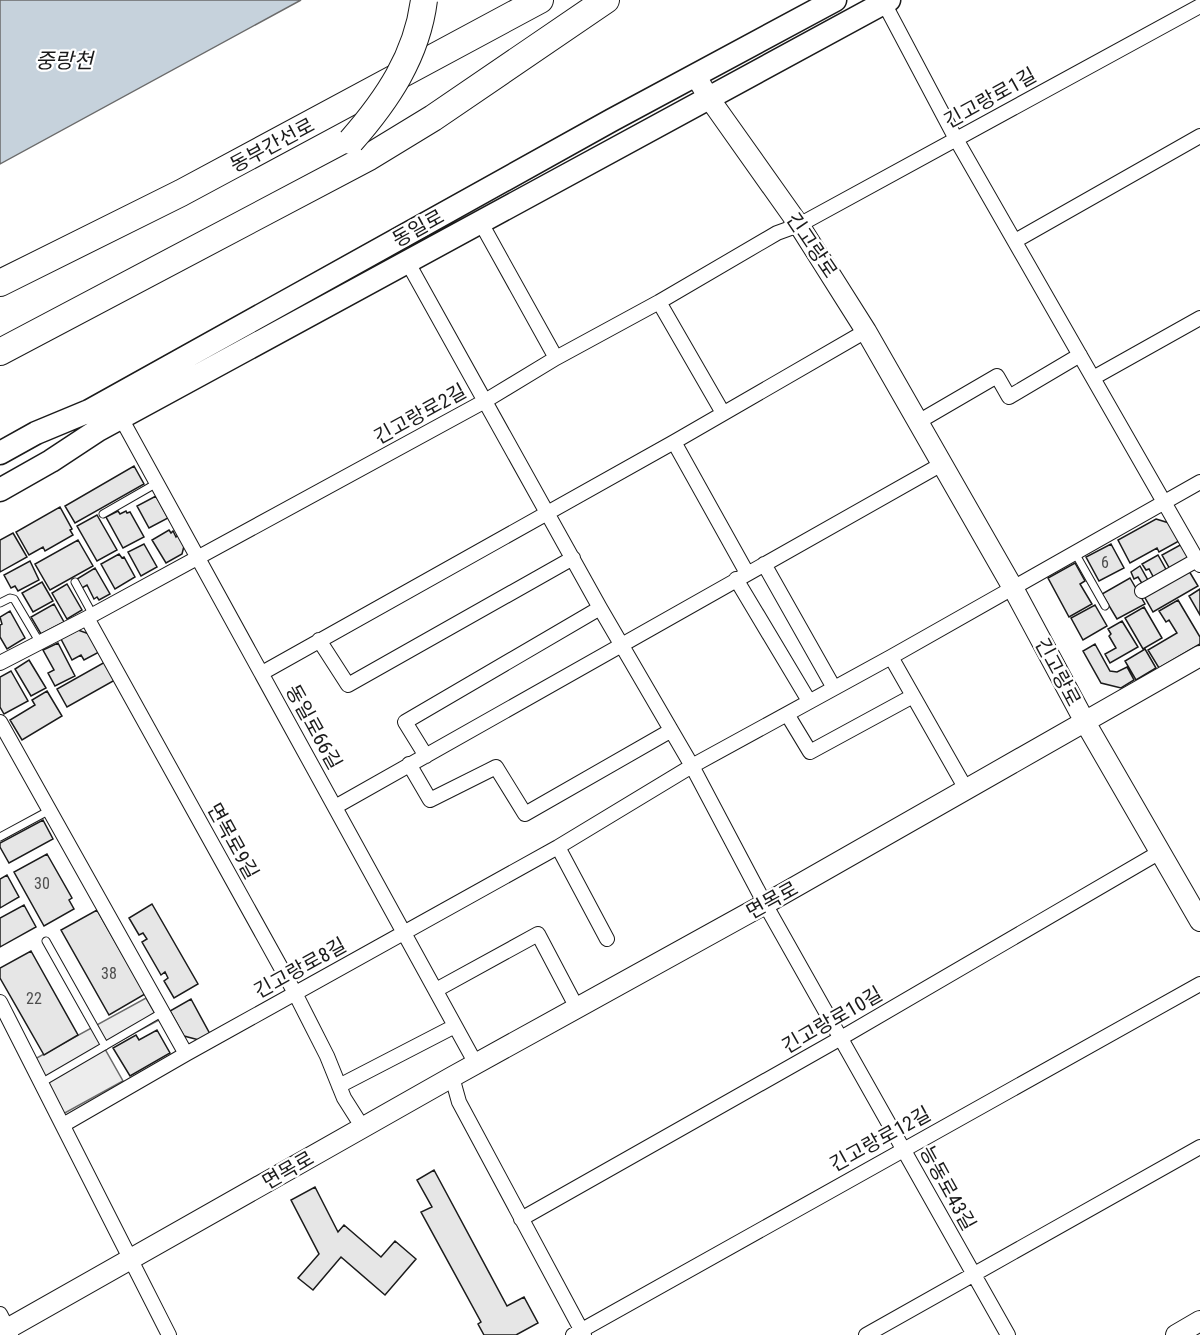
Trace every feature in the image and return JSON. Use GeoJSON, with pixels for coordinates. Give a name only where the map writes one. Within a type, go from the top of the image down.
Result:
{"type":"FeatureCollection","features":[{"type":"Feature","properties":{"kind":"highway"},"geometry":{"type":"LineString","coordinates":[[271,207],[304,178],[339,153],[376,113],[400,74],[417,33],[424,0]]}},
{"type":"Feature","properties":{"kind":"highway","name":"동부간선로"},"geometry":{"type":"LineString","coordinates":[[0,283],[192,188],[540,0]]}},
{"type":"Feature","properties":{"kind":"highway"},"geometry":{"type":"LineString","coordinates":[[0,352],[271,207],[310,189],[433,118],[606,0]]}},
{"type":"Feature","properties":{"kind":"main road","name":"동일로"},"geometry":{"type":"LineString","coordinates":[[0,453],[36,433],[89,411],[612,120],[835,0]]}},
{"type":"Feature","properties":{"kind":"main road","name":"동일로"},"geometry":{"type":"LineString","coordinates":[[0,490],[51,461],[98,430],[887,1]]}},
{"type":"Feature","properties":{"kind":"main road"},"geometry":{"type":"LineString","coordinates":[[591,163],[606,141],[626,129],[622,122],[612,120]]}},
{"type":"Feature","properties":{"kind":"street"},"geometry":{"type":"LineString","coordinates":[[887,1],[956,139],[1199,562],[1142,591]]}},
{"type":"Feature","properties":{"kind":"street","name":"긴고랑로1길"},"geometry":{"type":"LineString","coordinates":[[799,225],[1200,6]]}},
{"type":"Feature","properties":{"kind":"street","name":"긴고랑로"},"geometry":{"type":"LineString","coordinates":[[695,75],[799,225],[866,331],[1013,588],[1085,722],[1200,921]]}},
{"type":"Feature","properties":{"kind":"street"},"geometry":{"type":"LineString","coordinates":[[1016,241],[1200,136]]}},
{"type":"Feature","properties":{"kind":"street"},"geometry":{"type":"LineString","coordinates":[[481,223],[556,358]]}},
{"type":"Feature","properties":{"kind":"street","name":"긴고랑로2길"},"geometry":{"type":"LineString","coordinates":[[0,663],[90,617],[485,401],[556,358],[659,302],[777,233],[799,225]]}},
{"type":"Feature","properties":{"kind":"street","name":"능동로43길"},"geometry":{"type":"LineString","coordinates":[[408,263],[600,608],[692,766],[765,904],[1008,1335]]}},
{"type":"Feature","properties":{"kind":"street"},"geometry":{"type":"LineString","coordinates":[[659,302],[723,413]]}},
{"type":"Feature","properties":{"kind":"street"},"geometry":{"type":"LineString","coordinates":[[1093,378],[1200,318]]}},
{"type":"Feature","properties":{"kind":"street"},"geometry":{"type":"LineString","coordinates":[[262,673],[674,442],[866,331]]}},
{"type":"Feature","properties":{"kind":"street"},"geometry":{"type":"LineString","coordinates":[[918,422],[997,376],[1009,396],[1080,355]]}},
{"type":"Feature","properties":{"kind":"street","name":"동일로66길"},"geometry":{"type":"LineString","coordinates":[[121,418],[476,1064]]}},
{"type":"Feature","properties":{"kind":"street"},"geometry":{"type":"LineString","coordinates":[[674,442],[809,701]]}},
{"type":"Feature","properties":{"kind":"street"},"geometry":{"type":"LineString","coordinates":[[335,807],[942,464]]}},
{"type":"Feature","properties":{"kind":"street","name":"긴고랑로8길"},"geometry":{"type":"LineString","coordinates":[[63,1125],[558,847],[692,766],[891,657],[1200,482]]}},
{"type":"Feature","properties":{"kind":"street"},"geometry":{"type":"LineString","coordinates":[[319,640],[348,685],[573,558]]}},
{"type":"Feature","properties":{"kind":"street"},"geometry":{"type":"LineString","coordinates":[[764,564],[834,688]]}},
{"type":"Feature","properties":{"kind":"street"},"geometry":{"type":"LineString","coordinates":[[426,756],[405,722],[600,608]]}},
{"type":"Feature","properties":{"kind":"street","name":"면목로9길"},"geometry":{"type":"LineString","coordinates":[[90,617],[295,993],[327,1056],[344,1098],[363,1128]]}},
{"type":"Feature","properties":{"kind":"street","name":"면목로"},"geometry":{"type":"LineString","coordinates":[[5,1328],[765,904],[1200,656]]}},
{"type":"Feature","properties":{"kind":"street"},"geometry":{"type":"LineString","coordinates":[[891,657],[966,789]]}},
{"type":"Feature","properties":{"kind":"street"},"geometry":{"type":"LineString","coordinates":[[787,714],[810,752],[913,696]]}},
{"type":"Feature","properties":{"kind":"street"},"geometry":{"type":"LineString","coordinates":[[0,722],[186,1054]]}},
{"type":"Feature","properties":{"kind":"street"},"geometry":{"type":"LineString","coordinates":[[409,764],[430,800],[496,767],[525,814],[670,731]]}},
{"type":"Feature","properties":{"kind":"street"},"geometry":{"type":"LineString","coordinates":[[558,847],[607,939]]}},
{"type":"Feature","properties":{"kind":"street","name":"긴고랑로10길"},"geometry":{"type":"LineString","coordinates":[[521,1219],[841,1038],[1160,852]]}},
{"type":"Feature","properties":{"kind":"street"},"geometry":{"type":"LineString","coordinates":[[436,990],[538,934],[577,1008]]}},
{"type":"Feature","properties":{"kind":"street","name":"긴고랑로12길"},"geometry":{"type":"LineString","coordinates":[[579,1333],[1200,984]]}},
{"type":"Feature","properties":{"kind":"street"},"geometry":{"type":"LineString","coordinates":[[0,1002],[170,1335]]}},
{"type":"Feature","properties":{"kind":"street"},"geometry":{"type":"LineString","coordinates":[[339,1086],[455,1026]]}},
{"type":"Feature","properties":{"kind":"street"},"geometry":{"type":"LineString","coordinates":[[452,1077],[459,1102],[579,1333]]}},
{"type":"Feature","properties":{"kind":"street"},"geometry":{"type":"LineString","coordinates":[[866,1335],[1200,1146]]}},
{"type":"Feature","properties":{"kind":"street"},"geometry":{"type":"LineString","coordinates":[[1181,1334],[1200,1321]]}},
{"type":"Feature","properties":{"kind":"lane"},"geometry":{"type":"LineString","coordinates":[[103,514],[158,482]]}},
{"type":"Feature","properties":{"kind":"lane"},"geometry":{"type":"LineString","coordinates":[[1075,553],[1105,606]]}},
{"type":"Feature","properties":{"kind":"lane"},"geometry":{"type":"LineString","coordinates":[[75,582],[90,617]]}},
{"type":"Feature","properties":{"kind":"lane"},"geometry":{"type":"LineString","coordinates":[[0,603],[10,598],[14,599],[39,642]]}},
{"type":"Feature","properties":{"kind":"lane"},"geometry":{"type":"LineString","coordinates":[[0,837],[50,810]]}},
{"type":"Feature","properties":{"kind":"lane"},"geometry":{"type":"LineString","coordinates":[[46,941],[105,1046]]}},
{"type":"Feature","properties":{"kind":"lane"},"geometry":{"type":"LineString","coordinates":[[41,1083],[163,1012]]}},
{"type":"Feature","properties":{"kind":"shaded area"},"geometry":{"type":"Polygon","coordinates":[[[146,998],[159,1020],[105,1049],[123,1081],[63,1114],[33,1060],[146,998]]]}},
{"type":"Feature","properties":{"kind":"water","name":"중랑천"},"geometry":{"type":"Polygon","coordinates":[[[0,0],[301,0],[0,164],[0,0]]]}},
{"type":"Feature","properties":{"kind":"building"},"geometry":{"type":"Polygon","coordinates":[[[134,466],[144,484],[75,523],[65,506],[134,466]]]}},
{"type":"Feature","properties":{"kind":"building"},"geometry":{"type":"Polygon","coordinates":[[[156,496],[168,518],[149,528],[137,506],[156,496]]]}},
{"type":"Feature","properties":{"kind":"building"},"geometry":{"type":"Polygon","coordinates":[[[60,507],[73,535],[45,551],[43,547],[29,555],[16,532],[60,507]]]}},
{"type":"Feature","properties":{"kind":"building"},"geometry":{"type":"Polygon","coordinates":[[[118,511],[120,514],[130,512],[144,537],[123,548],[106,517],[118,511]]]}},
{"type":"Feature","properties":{"kind":"building"},"geometry":{"type":"Polygon","coordinates":[[[97,515],[117,550],[97,561],[77,526],[97,515]]]}},
{"type":"Feature","properties":{"kind":"building"},"geometry":{"type":"Polygon","coordinates":[[[1156,519],[1169,523],[1179,541],[1159,552],[1157,548],[1130,563],[1118,540],[1156,519]]]}},
{"type":"Feature","properties":{"kind":"building"},"geometry":{"type":"Polygon","coordinates":[[[169,530],[171,533],[173,531],[176,537],[178,535],[184,546],[182,554],[166,563],[152,540],[169,530]]]}},
{"type":"Feature","properties":{"kind":"building"},"geometry":{"type":"Polygon","coordinates":[[[13,533],[27,557],[0,572],[0,540],[13,533]]]}},
{"type":"Feature","properties":{"kind":"building"},"geometry":{"type":"Polygon","coordinates":[[[78,540],[93,566],[50,590],[35,564],[78,540]]]}},
{"type":"Feature","properties":{"kind":"building"},"geometry":{"type":"Polygon","coordinates":[[[144,544],[157,567],[141,576],[128,552],[144,544]]]}},
{"type":"Feature","properties":{"kind":"building"},"geometry":{"type":"Polygon","coordinates":[[[1111,544],[1124,568],[1099,581],[1086,557],[1111,544]]]}},
{"type":"Feature","properties":{"kind":"building"},"geometry":{"type":"Polygon","coordinates":[[[1182,544],[1191,560],[1171,571],[1162,555],[1182,544]]]}},
{"type":"Feature","properties":{"kind":"building"},"geometry":{"type":"Polygon","coordinates":[[[119,554],[122,558],[124,557],[135,577],[115,589],[101,564],[119,554]]]}},
{"type":"Feature","properties":{"kind":"building"},"geometry":{"type":"Polygon","coordinates":[[[1158,555],[1168,573],[1155,580],[1149,569],[1146,570],[1142,564],[1158,555]]]}},
{"type":"Feature","properties":{"kind":"building"},"geometry":{"type":"Polygon","coordinates":[[[30,561],[39,580],[18,591],[15,586],[11,588],[4,575],[30,561]]]}},
{"type":"Feature","properties":{"kind":"building"},"geometry":{"type":"Polygon","coordinates":[[[1075,563],[1085,581],[1080,584],[1092,604],[1069,617],[1048,578],[1075,563]]]}},
{"type":"Feature","properties":{"kind":"building"},"geometry":{"type":"Polygon","coordinates":[[[1140,566],[1149,582],[1143,585],[1138,577],[1134,579],[1131,572],[1140,566]]]}},
{"type":"Feature","properties":{"kind":"building"},"geometry":{"type":"Polygon","coordinates":[[[95,568],[110,594],[99,600],[97,597],[94,599],[87,585],[82,588],[77,579],[95,568]]]}},
{"type":"Feature","properties":{"kind":"building"},"geometry":{"type":"Polygon","coordinates":[[[1189,571],[1198,586],[1153,612],[1144,596],[1189,571]]]}},
{"type":"Feature","properties":{"kind":"building"},"geometry":{"type":"Polygon","coordinates":[[[1130,578],[1145,604],[1117,619],[1102,594],[1130,578]]]}},
{"type":"Feature","properties":{"kind":"building"},"geometry":{"type":"Polygon","coordinates":[[[42,582],[53,601],[33,612],[22,593],[42,582]]]}},
{"type":"Feature","properties":{"kind":"building"},"geometry":{"type":"Polygon","coordinates":[[[67,584],[82,610],[67,619],[52,593],[67,584]]]}},
{"type":"Feature","properties":{"kind":"building"},"geometry":{"type":"Polygon","coordinates":[[[1200,589],[1200,615],[1189,596],[1200,589]]]}},
{"type":"Feature","properties":{"kind":"building"},"geometry":{"type":"Polygon","coordinates":[[[1178,600],[1200,637],[1200,644],[1159,668],[1148,650],[1177,633],[1169,620],[1166,622],[1159,611],[1178,600]]]}},
{"type":"Feature","properties":{"kind":"building"},"geometry":{"type":"Polygon","coordinates":[[[54,604],[64,622],[41,634],[31,617],[54,604]]]}},
{"type":"Feature","properties":{"kind":"building"},"geometry":{"type":"Polygon","coordinates":[[[1095,605],[1107,626],[1083,640],[1071,618],[1095,605]]]}},
{"type":"Feature","properties":{"kind":"building"},"geometry":{"type":"Polygon","coordinates":[[[1144,607],[1162,638],[1143,649],[1125,618],[1144,607]]]}},
{"type":"Feature","properties":{"kind":"building"},"geometry":{"type":"Polygon","coordinates":[[[10,611],[25,638],[7,649],[0,637],[0,625],[2,624],[0,617],[10,611]]]}},
{"type":"Feature","properties":{"kind":"building"},"geometry":{"type":"Polygon","coordinates":[[[1122,621],[1138,647],[1110,663],[1105,654],[1116,648],[1108,629],[1122,621]]]}},
{"type":"Feature","properties":{"kind":"building"},"geometry":{"type":"Polygon","coordinates":[[[78,630],[92,635],[101,651],[84,660],[81,655],[72,660],[61,639],[78,630]]]}},
{"type":"Feature","properties":{"kind":"building"},"geometry":{"type":"Polygon","coordinates":[[[58,643],[75,676],[55,686],[48,673],[54,670],[43,650],[58,643]]]}},
{"type":"Feature","properties":{"kind":"building"},"geometry":{"type":"Polygon","coordinates":[[[1095,644],[1110,671],[1117,672],[1127,667],[1134,680],[1121,688],[1101,683],[1083,651],[1095,644]]]}},
{"type":"Feature","properties":{"kind":"building"},"geometry":{"type":"Polygon","coordinates":[[[1145,649],[1156,668],[1136,680],[1125,661],[1145,649]]]}},
{"type":"Feature","properties":{"kind":"building"},"geometry":{"type":"Polygon","coordinates":[[[29,660],[46,688],[31,696],[15,669],[29,660]]]}},
{"type":"Feature","properties":{"kind":"building"},"geometry":{"type":"Polygon","coordinates":[[[105,662],[115,680],[67,707],[57,689],[105,662]]]}},
{"type":"Feature","properties":{"kind":"building"},"geometry":{"type":"Polygon","coordinates":[[[11,671],[28,701],[4,714],[0,707],[0,677],[11,671]]]}},
{"type":"Feature","properties":{"kind":"building"},"geometry":{"type":"Polygon","coordinates":[[[47,691],[62,716],[22,740],[10,720],[35,705],[32,700],[47,691]]]}},
{"type":"Feature","properties":{"kind":"building"},"geometry":{"type":"Polygon","coordinates":[[[43,820],[53,839],[9,863],[0,843],[43,820]]]}},
{"type":"Feature","properties":{"kind":"building"},"geometry":{"type":"Polygon","coordinates":[[[47,854],[72,898],[69,900],[74,909],[44,926],[14,872],[47,854]]]}},
{"type":"Feature","properties":{"kind":"building"},"geometry":{"type":"Polygon","coordinates":[[[7,875],[19,897],[0,908],[0,879],[7,875]]]}},
{"type":"Feature","properties":{"kind":"building"},"geometry":{"type":"Polygon","coordinates":[[[152,904],[198,984],[174,998],[164,981],[168,978],[165,972],[161,975],[142,942],[147,939],[143,933],[139,935],[129,918],[152,904]]]}},
{"type":"Feature","properties":{"kind":"building"},"geometry":{"type":"Polygon","coordinates":[[[24,905],[36,927],[0,947],[0,918],[24,905]]]}},
{"type":"Feature","properties":{"kind":"building"},"geometry":{"type":"Polygon","coordinates":[[[97,910],[145,994],[109,1015],[61,930],[97,910]]]}},
{"type":"Feature","properties":{"kind":"building"},"geometry":{"type":"Polygon","coordinates":[[[31,951],[78,1035],[44,1055],[0,978],[0,968],[31,951]]]}},
{"type":"Feature","properties":{"kind":"building"},"geometry":{"type":"Polygon","coordinates":[[[191,999],[210,1034],[199,1040],[184,1036],[170,1011],[191,999]]]}},
{"type":"Feature","properties":{"kind":"building"},"geometry":{"type":"Polygon","coordinates":[[[157,1030],[170,1053],[130,1076],[113,1048],[136,1035],[139,1040],[157,1030]]]}},
{"type":"Feature","properties":{"kind":"building"},"geometry":{"type":"Polygon","coordinates":[[[434,1170],[507,1306],[524,1297],[538,1323],[516,1335],[484,1335],[478,1324],[481,1322],[421,1212],[432,1207],[417,1180],[434,1170]]]}},
{"type":"Feature","properties":{"kind":"building"},"geometry":{"type":"Polygon","coordinates":[[[315,1187],[338,1232],[344,1225],[381,1257],[395,1241],[416,1259],[385,1295],[341,1257],[313,1290],[298,1278],[319,1254],[291,1200],[315,1187]]]}}]}
